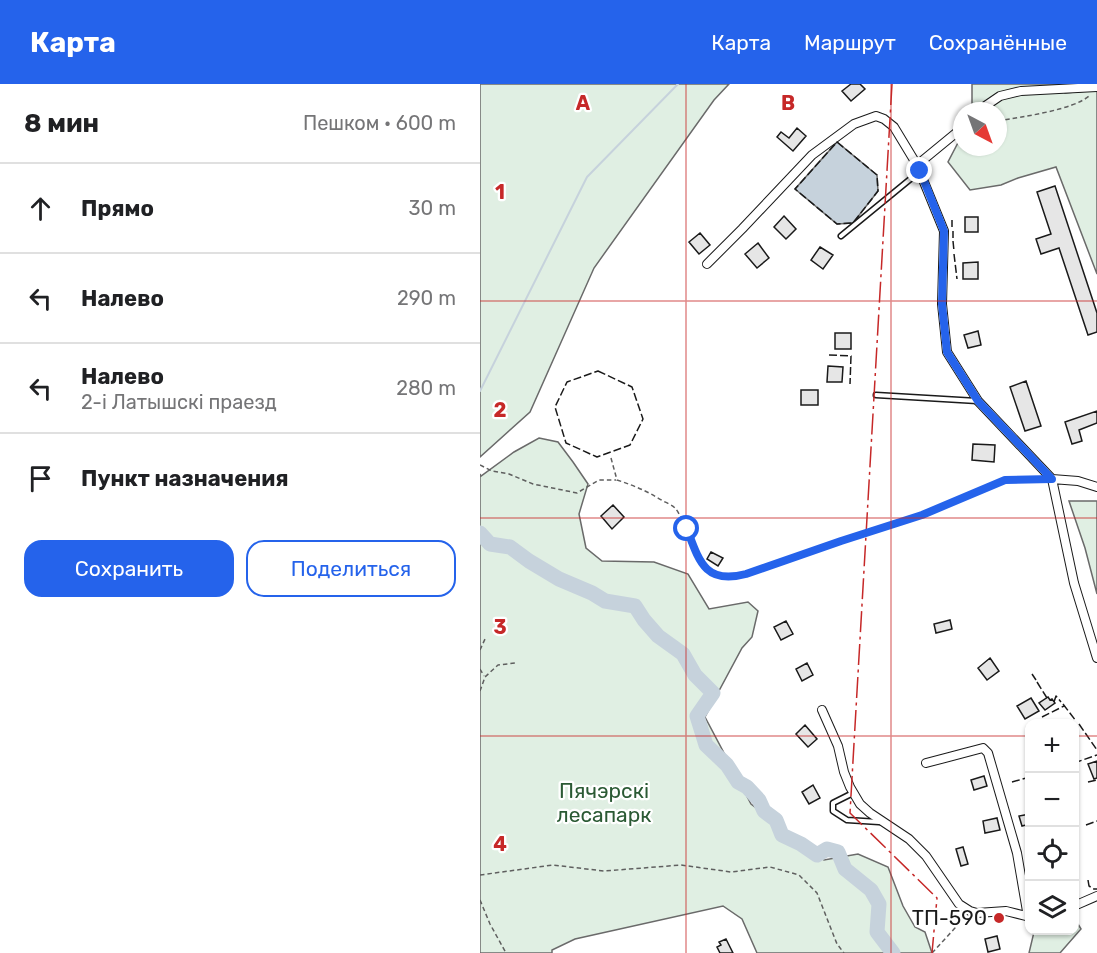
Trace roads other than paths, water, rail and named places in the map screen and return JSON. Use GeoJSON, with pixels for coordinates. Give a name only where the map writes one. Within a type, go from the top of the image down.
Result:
{"type":"FeatureCollection","features":[{"type":"Feature","properties":{"kind":"street"},"geometry":{"type":"LineString","coordinates":[[991,102],[1000,96],[1022,92],[1064,86],[1096,87]]}},
{"type":"Feature","properties":{"kind":"street"},"geometry":{"type":"LineString","coordinates":[[707,264],[812,155],[854,124],[876,116],[894,127],[919,168],[944,231],[942,304],[947,352],[978,401],[1052,479],[1074,583],[1097,658]]}},
{"type":"Feature","properties":{"kind":"street"},"geometry":{"type":"LineString","coordinates":[[919,168],[953,136]]}},
{"type":"Feature","properties":{"kind":"street"},"geometry":{"type":"LineString","coordinates":[[1052,479],[1078,481],[1097,487]]}},
{"type":"Feature","properties":{"kind":"street"},"geometry":{"type":"LineString","coordinates":[[822,710],[838,746],[844,772],[860,804],[909,839],[926,856],[959,904],[977,913],[1006,911],[1025,916]]}},
{"type":"Feature","properties":{"kind":"street"},"geometry":{"type":"LineString","coordinates":[[926,763],[983,748],[988,753],[1017,853],[1025,896]]}},
{"type":"Feature","properties":{"kind":"street"},"geometry":{"type":"LineString","coordinates":[[1079,904],[1097,896]]}},
{"type":"Feature","properties":{"kind":"lane"},"geometry":{"type":"LineString","coordinates":[[841,236],[919,168]]}},
{"type":"Feature","properties":{"kind":"lane"},"geometry":{"type":"LineString","coordinates":[[876,395],[978,401]]}},
{"type":"Feature","properties":{"kind":"lane"},"geometry":{"type":"LineString","coordinates":[[853,793],[833,803],[833,811],[847,820],[883,822]]}},
{"type":"Feature","properties":{"kind":"waterway"},"geometry":{"type":"LineString","coordinates":[[480,391],[587,177],[678,84]]}},
{"type":"Feature","properties":{"kind":"waterway"},"geometry":{"type":"LineString","coordinates":[[480,533],[490,544],[510,547],[559,579],[605,601],[635,606],[658,636],[683,654],[695,675],[713,693],[697,716],[706,745],[727,765],[738,782],[747,787],[759,800],[764,811],[776,820],[782,835],[817,855],[827,849],[838,852],[845,869],[871,890],[879,904],[877,932],[893,953]]}},
{"type":"Feature","properties":{"kind":"place","name":"ТП-590"},"geometry":{"type":"Point","coordinates":[999,918]}},
{"type":"Feature","properties":{"kind":"park label","name":"Пячэрскі лесапарк"},"geometry":{"type":"Point","coordinates":[604,803]}}]}
